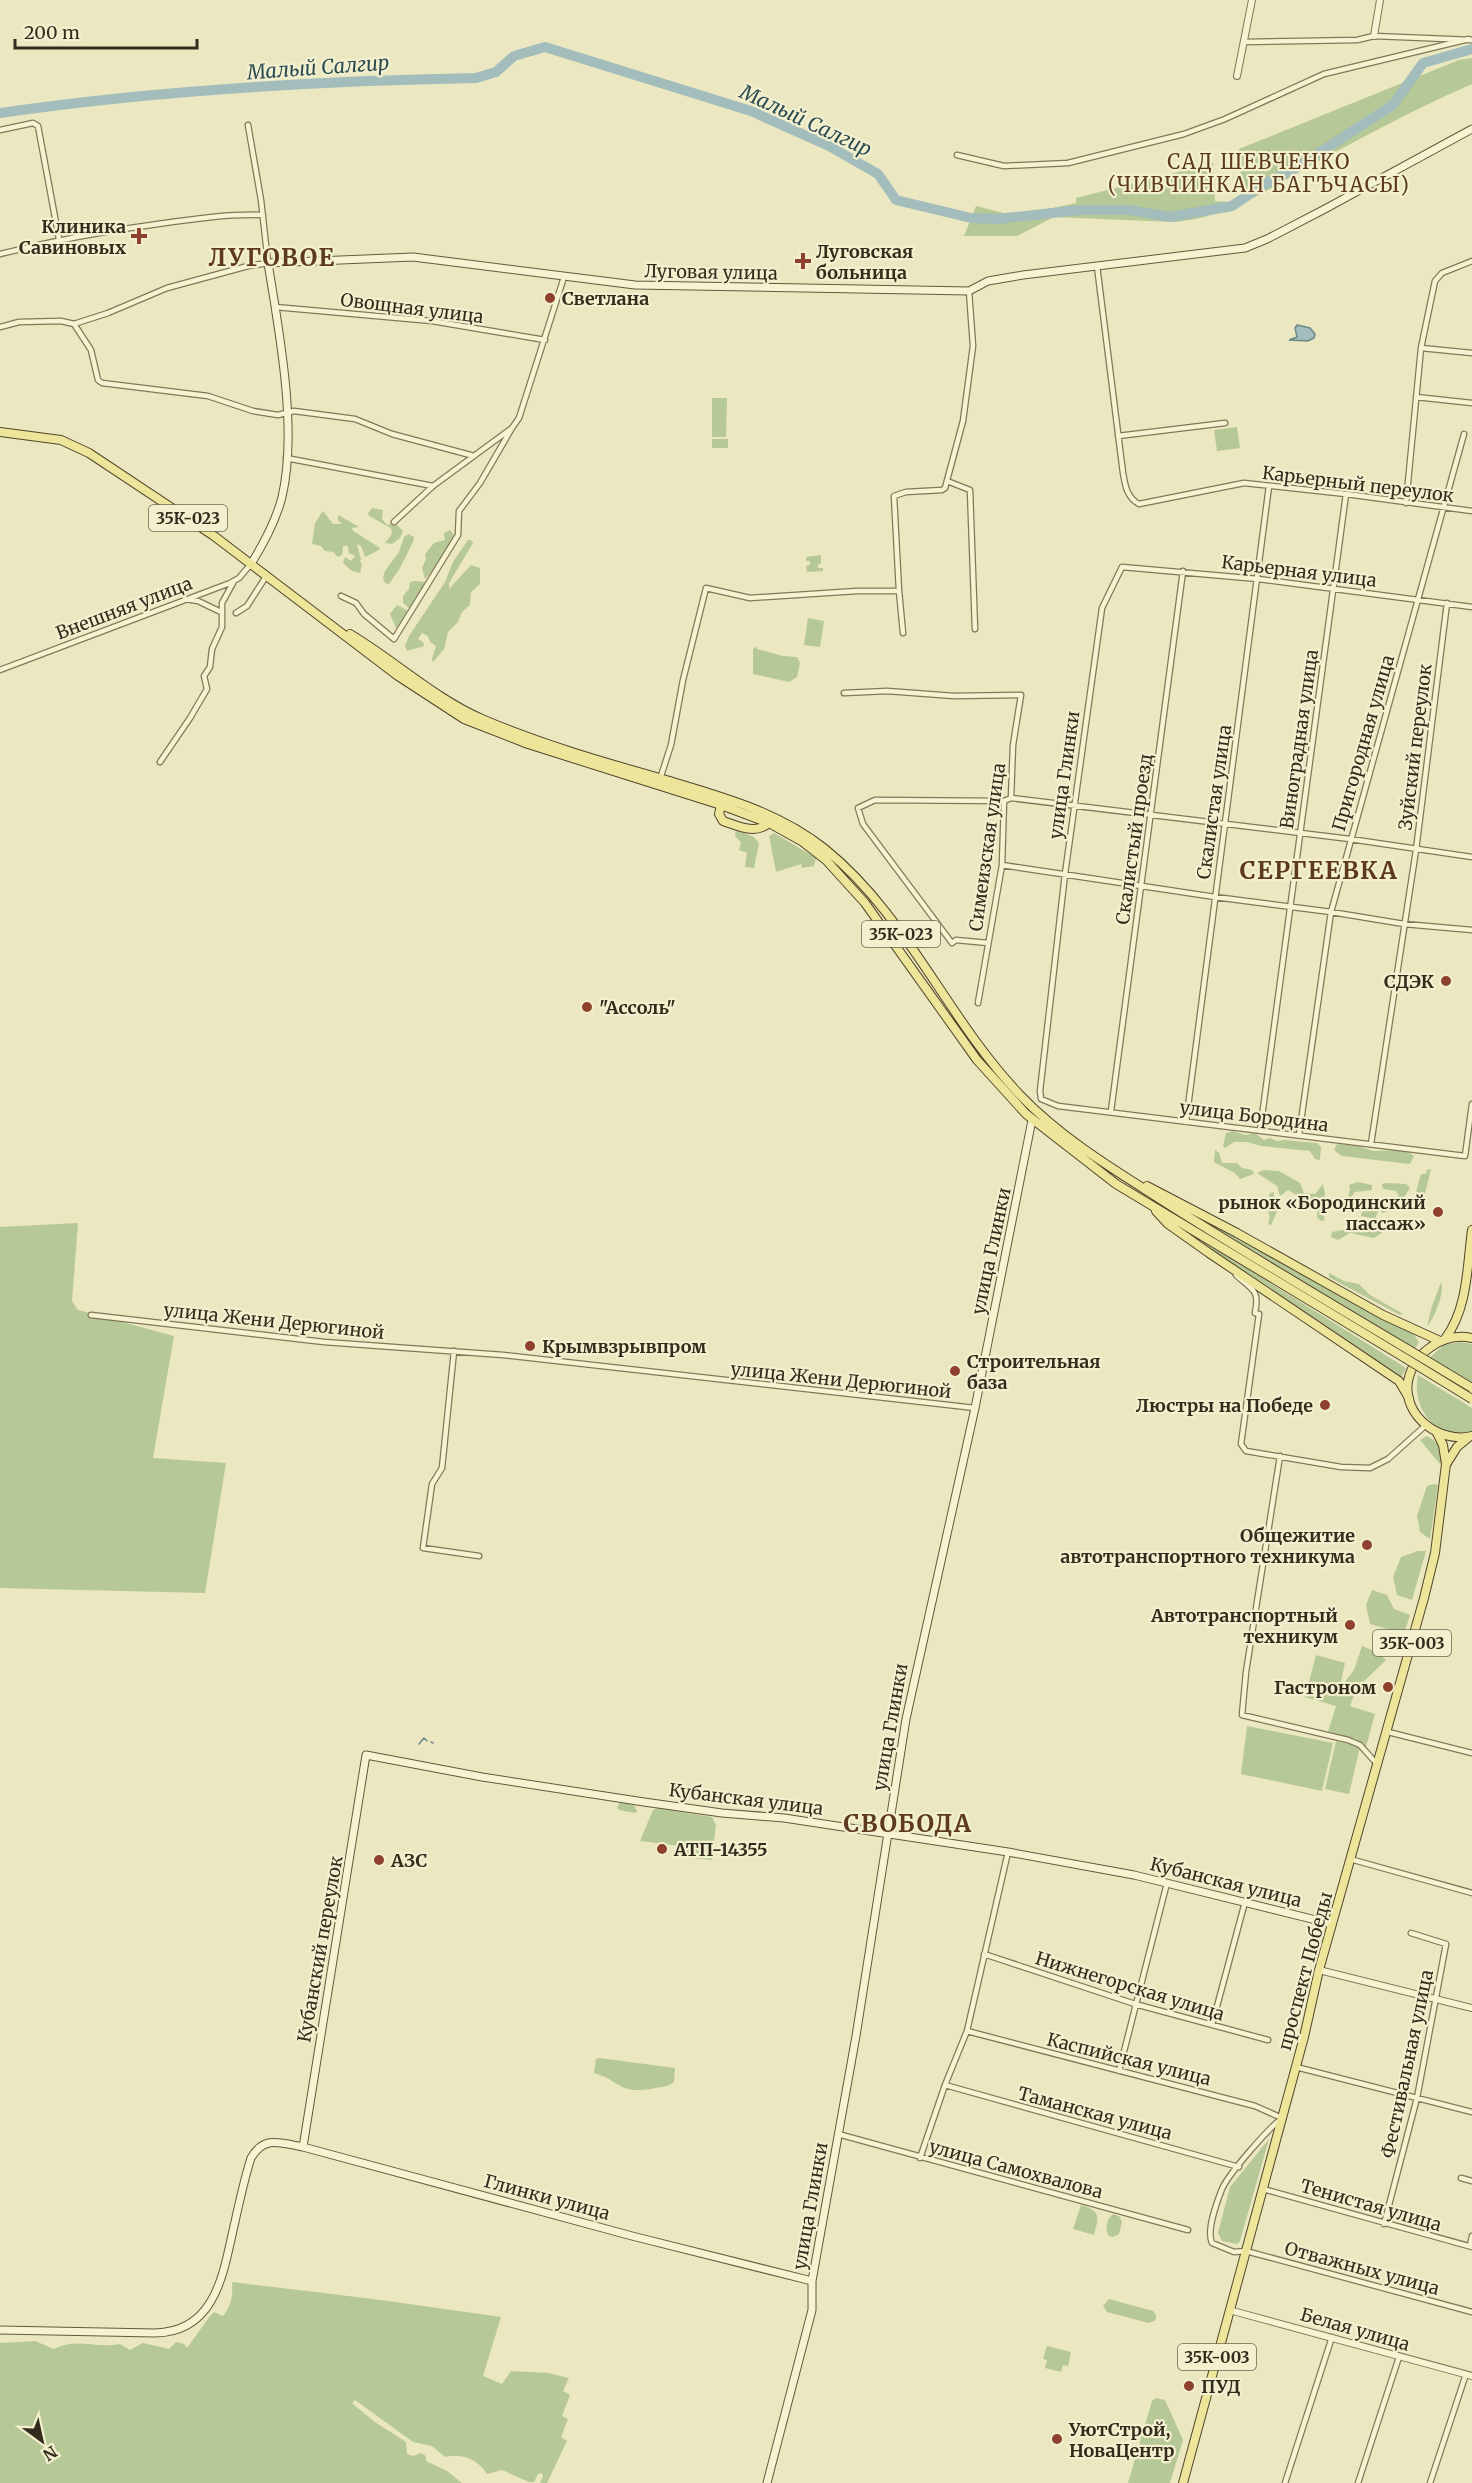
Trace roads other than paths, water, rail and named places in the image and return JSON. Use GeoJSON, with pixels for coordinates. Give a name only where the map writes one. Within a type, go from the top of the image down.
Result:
{"type":"FeatureCollection","features":[{"type":"Feature","properties":{"kind":"main road","name":"Луговая улица"},"geometry":{"type":"LineString","coordinates":[[268,263],[413,257],[635,285],[969,291],[988,281],[1235,250],[1256,244],[1472,129]]}},
{"type":"Feature","properties":{"kind":"main road"},"geometry":{"type":"LineString","coordinates":[[251,564],[267,538],[278,510],[286,458],[287,413],[268,263]]}},
{"type":"Feature","properties":{"kind":"main road","name":"35К-023"},"geometry":{"type":"LineString","coordinates":[[0,432],[61,440],[89,453],[214,536],[398,676],[464,719],[518,741],[722,801],[769,823],[814,850],[847,881],[881,923],[977,1060],[1032,1120],[1116,1184],[1472,1399]]}},
{"type":"Feature","properties":{"kind":"main road","name":"35К-023"},"geometry":{"type":"LineString","coordinates":[[327,621],[435,693],[483,720],[660,778],[792,826],[826,849],[878,903],[958,1017],[1020,1096],[1056,1127],[1131,1181],[1472,1388]]}},
{"type":"Feature","properties":{"kind":"main road"},"geometry":{"type":"LineString","coordinates":[[722,801],[719,817],[723,821],[753,830],[765,827],[769,823]]}},
{"type":"Feature","properties":{"kind":"main road","name":"улица Глинки"},"geometry":{"type":"LineString","coordinates":[[767,2483],[811,2316],[812,2281],[856,2036],[900,1749],[916,1667],[975,1408],[1032,1120]]}},
{"type":"Feature","properties":{"kind":"main road"},"geometry":{"type":"LineString","coordinates":[[1131,1181],[1160,1191],[1383,1315],[1442,1340]]}},
{"type":"Feature","properties":{"kind":"main road"},"geometry":{"type":"LineString","coordinates":[[1154,1207],[1168,1224],[1399,1382],[1416,1413],[1426,1425],[1437,1432],[1455,1437],[1471,1436]]}},
{"type":"Feature","properties":{"kind":"main road"},"geometry":{"type":"LineString","coordinates":[[1442,1340],[1458,1318],[1462,1304],[1472,1230]]}},
{"type":"Feature","properties":{"kind":"main road"},"geometry":{"type":"LineString","coordinates":[[1409,1398],[1408,1380],[1418,1360],[1427,1349],[1442,1340],[1457,1336],[1472,1338]]}},
{"type":"Feature","properties":{"kind":"main road","name":"проспект Победы"},"geometry":{"type":"LineString","coordinates":[[1183,2483],[1296,2067],[1319,1970],[1388,1732],[1435,1553],[1446,1464],[1443,1445],[1437,1432]]}},
{"type":"Feature","properties":{"kind":"main road"},"geometry":{"type":"LineString","coordinates":[[1446,1464],[1457,1447],[1471,1436]]}},
{"type":"Feature","properties":{"kind":"main road","name":"Кубанская улица"},"geometry":{"type":"LineString","coordinates":[[366,1755],[482,1777],[644,1802],[888,1833],[1008,1852],[1167,1882],[1332,1924]]}},
{"type":"Feature","properties":{"kind":"main road","name":"Кубанский переулок"},"geometry":{"type":"LineString","coordinates":[[303,2147],[366,1755]]}},
{"type":"Feature","properties":{"kind":"main road","name":"Глинки улица"},"geometry":{"type":"LineString","coordinates":[[0,2330],[155,2333],[175,2331],[189,2325],[208,2306],[220,2286],[251,2158],[260,2146],[274,2141],[812,2281]]}},
{"type":"Feature","properties":{"kind":"street"},"geometry":{"type":"LineString","coordinates":[[1237,76],[1252,0]]}},
{"type":"Feature","properties":{"kind":"street"},"geometry":{"type":"LineString","coordinates":[[1374,36],[1380,0]]}},
{"type":"Feature","properties":{"kind":"street"},"geometry":{"type":"LineString","coordinates":[[1244,42],[1357,40],[1374,36],[1470,40]]}},
{"type":"Feature","properties":{"kind":"street"},"geometry":{"type":"LineString","coordinates":[[957,155],[1004,166],[1068,163],[1184,135],[1324,74],[1470,40]]}},
{"type":"Feature","properties":{"kind":"street"},"geometry":{"type":"LineString","coordinates":[[0,130],[33,123],[38,126],[59,239]]}},
{"type":"Feature","properties":{"kind":"street"},"geometry":{"type":"LineString","coordinates":[[248,125],[263,215],[268,263]]}},
{"type":"Feature","properties":{"kind":"street"},"geometry":{"type":"LineString","coordinates":[[0,254],[59,239],[193,219],[263,215]]}},
{"type":"Feature","properties":{"kind":"street"},"geometry":{"type":"LineString","coordinates":[[1406,503],[1420,348],[1435,281],[1442,273],[1472,261]]}},
{"type":"Feature","properties":{"kind":"street","name":"Луговая улица"},"geometry":{"type":"LineString","coordinates":[[0,327],[19,322],[61,321],[74,324],[116,310],[168,288],[248,266],[268,263]]}},
{"type":"Feature","properties":{"kind":"street"},"geometry":{"type":"LineString","coordinates":[[1097,266],[1118,436],[1225,423]]}},
{"type":"Feature","properties":{"kind":"street"},"geometry":{"type":"LineString","coordinates":[[341,596],[356,603],[364,614],[394,639],[458,536],[459,511],[480,483],[519,418],[564,277]]}},
{"type":"Feature","properties":{"kind":"street"},"geometry":{"type":"LineString","coordinates":[[903,633],[894,496],[906,492],[945,488],[963,420],[973,346],[969,291]]}},
{"type":"Feature","properties":{"kind":"street","name":"Овощная улица"},"geometry":{"type":"LineString","coordinates":[[275,307],[432,321],[545,340]]}},
{"type":"Feature","properties":{"kind":"street"},"geometry":{"type":"LineString","coordinates":[[74,324],[91,350],[98,380],[102,383],[208,396],[253,411],[278,415],[294,411],[355,419],[392,434],[474,456]]}},
{"type":"Feature","properties":{"kind":"street"},"geometry":{"type":"LineString","coordinates":[[1420,348],[1472,352]]}},
{"type":"Feature","properties":{"kind":"street"},"geometry":{"type":"LineString","coordinates":[[1416,397],[1472,403]]}},
{"type":"Feature","properties":{"kind":"street"},"geometry":{"type":"LineString","coordinates":[[394,522],[433,486],[512,428]]}},
{"type":"Feature","properties":{"kind":"street","name":"Пригородная улица"},"geometry":{"type":"LineString","coordinates":[[1299,1135],[1331,912],[1464,434]]}},
{"type":"Feature","properties":{"kind":"street","name":"Карьерный переулок"},"geometry":{"type":"LineString","coordinates":[[1118,436],[1124,481],[1130,497],[1139,504],[1244,483],[1472,511]]}},
{"type":"Feature","properties":{"kind":"street"},"geometry":{"type":"LineString","coordinates":[[286,458],[433,486]]}},
{"type":"Feature","properties":{"kind":"street"},"geometry":{"type":"LineString","coordinates":[[947,481],[970,490],[972,600],[975,629]]}},
{"type":"Feature","properties":{"kind":"street","name":"Скалистая улица"},"geometry":{"type":"LineString","coordinates":[[1186,1122],[1269,486]]}},
{"type":"Feature","properties":{"kind":"street","name":"Виноградная улица"},"geometry":{"type":"LineString","coordinates":[[1260,1131],[1346,494]]}},
{"type":"Feature","properties":{"kind":"street","name":"Внешняя улица"},"geometry":{"type":"LineString","coordinates":[[0,670],[235,581],[251,564]]}},
{"type":"Feature","properties":{"kind":"street","name":"Карьерная улица"},"geometry":{"type":"LineString","coordinates":[[1122,567],[1258,579],[1472,607]]}},
{"type":"Feature","properties":{"kind":"street","name":"улица Глинки"},"geometry":{"type":"LineString","coordinates":[[1041,1099],[1040,1091],[1065,874],[1102,608],[1122,567]]}},
{"type":"Feature","properties":{"kind":"street","name":"Скалистый проезд"},"geometry":{"type":"LineString","coordinates":[[1111,1111],[1184,571]]}},
{"type":"Feature","properties":{"kind":"street"},"geometry":{"type":"LineString","coordinates":[[236,613],[248,606],[267,575]]}},
{"type":"Feature","properties":{"kind":"street"},"geometry":{"type":"LineString","coordinates":[[160,762],[207,690],[204,676],[210,667],[212,649],[222,627],[223,599],[235,581]]}},
{"type":"Feature","properties":{"kind":"street"},"geometry":{"type":"LineString","coordinates":[[660,778],[671,746],[683,680],[706,588],[750,598],[857,591],[899,591]]}},
{"type":"Feature","properties":{"kind":"street"},"geometry":{"type":"LineString","coordinates":[[184,599],[198,601],[221,612]]}},
{"type":"Feature","properties":{"kind":"street","name":"Зуйский переулок"},"geometry":{"type":"LineString","coordinates":[[1371,1144],[1416,850],[1447,603]]}},
{"type":"Feature","properties":{"kind":"street","name":"Симеизская улица"},"geometry":{"type":"LineString","coordinates":[[844,693],[888,691],[954,696],[1021,695],[1013,745],[1011,798],[1004,801],[1002,866],[978,1003]]}},
{"type":"Feature","properties":{"kind":"street"},"geometry":{"type":"LineString","coordinates":[[1011,798],[1350,839],[1472,857]]}},
{"type":"Feature","properties":{"kind":"street"},"geometry":{"type":"LineString","coordinates":[[988,943],[956,940],[952,943],[863,824],[858,808],[875,800],[1004,801]]}},
{"type":"Feature","properties":{"kind":"street"},"geometry":{"type":"LineString","coordinates":[[1002,866],[1404,924],[1472,930]]}},
{"type":"Feature","properties":{"kind":"street","name":"улица Бородина"},"geometry":{"type":"LineString","coordinates":[[1041,1099],[1058,1106],[1465,1156],[1472,1104]]}},
{"type":"Feature","properties":{"kind":"street"},"geometry":{"type":"LineString","coordinates":[[1222,1262],[1256,1293],[1258,1299],[1255,1313],[1259,1314],[1241,1444],[1246,1451],[1341,1467],[1370,1468],[1388,1459],[1426,1425]]}},
{"type":"Feature","properties":{"kind":"street","name":"улица Жени Дерюгиной"},"geometry":{"type":"LineString","coordinates":[[91,1315],[324,1342],[454,1351],[975,1408]]}},
{"type":"Feature","properties":{"kind":"street"},"geometry":{"type":"LineString","coordinates":[[454,1351],[442,1468],[432,1484],[423,1548],[479,1556]]}},
{"type":"Feature","properties":{"kind":"street"},"geometry":{"type":"LineString","coordinates":[[1280,1456],[1246,1672],[1242,1715],[1348,1740],[1360,1745],[1378,1766]]}},
{"type":"Feature","properties":{"kind":"street"},"geometry":{"type":"LineString","coordinates":[[1388,1732],[1472,1753]]}},
{"type":"Feature","properties":{"kind":"street"},"geometry":{"type":"LineString","coordinates":[[920,2157],[967,2031],[1008,1852]]}},
{"type":"Feature","properties":{"kind":"street"},"geometry":{"type":"LineString","coordinates":[[1350,1858],[1472,1893]]}},
{"type":"Feature","properties":{"kind":"street"},"geometry":{"type":"LineString","coordinates":[[1119,2071],[1167,1882]]}},
{"type":"Feature","properties":{"kind":"street"},"geometry":{"type":"LineString","coordinates":[[1212,2025],[1245,1902]]}},
{"type":"Feature","properties":{"kind":"street","name":"Фестивальная улица"},"geometry":{"type":"LineString","coordinates":[[1384,2224],[1417,2098],[1446,1944],[1412,1933]]}},
{"type":"Feature","properties":{"kind":"street","name":"Нижнегорская улица"},"geometry":{"type":"LineString","coordinates":[[984,1954],[1135,2004],[1268,2040]]}},
{"type":"Feature","properties":{"kind":"street"},"geometry":{"type":"LineString","coordinates":[[1319,1970],[1472,2008]]}},
{"type":"Feature","properties":{"kind":"street","name":"Каспийская улица"},"geometry":{"type":"LineString","coordinates":[[967,2031],[1255,2106],[1282,2118]]}},
{"type":"Feature","properties":{"kind":"street"},"geometry":{"type":"LineString","coordinates":[[1296,2067],[1472,2112]]}},
{"type":"Feature","properties":{"kind":"street","name":"Таманская улица"},"geometry":{"type":"LineString","coordinates":[[945,2085],[1239,2167]]}},
{"type":"Feature","properties":{"kind":"street"},"geometry":{"type":"LineString","coordinates":[[1239,2167],[1282,2118]]}},
{"type":"Feature","properties":{"kind":"street","name":"улица Самохвалова"},"geometry":{"type":"LineString","coordinates":[[838,2134],[1188,2230]]}},
{"type":"Feature","properties":{"kind":"street","name":"Отважных улица"},"geometry":{"type":"LineString","coordinates":[[1239,2167],[1223,2187],[1210,2238],[1216,2246],[1234,2252],[1246,2251],[1472,2312]]}},
{"type":"Feature","properties":{"kind":"street"},"geometry":{"type":"LineString","coordinates":[[1461,2178],[1472,2181]]}},
{"type":"Feature","properties":{"kind":"street","name":"Тенистая улица"},"geometry":{"type":"LineString","coordinates":[[1263,2189],[1471,2247]]}},
{"type":"Feature","properties":{"kind":"street"},"geometry":{"type":"LineString","coordinates":[[1471,2247],[1472,2236]]}},
{"type":"Feature","properties":{"kind":"street","name":"Белая улица"},"geometry":{"type":"LineString","coordinates":[[1229,2310],[1469,2375]]}},
{"type":"Feature","properties":{"kind":"street"},"geometry":{"type":"LineString","coordinates":[[1285,2483],[1332,2337]]}},
{"type":"Feature","properties":{"kind":"street"},"geometry":{"type":"LineString","coordinates":[[1358,2483],[1399,2357]]}},
{"type":"Feature","properties":{"kind":"street"},"geometry":{"type":"LineString","coordinates":[[1430,2483],[1469,2375]]}},
{"type":"Feature","properties":{"kind":"water"},"geometry":{"type":"Polygon","coordinates":[[[1297,325],[1310,328],[1315,334],[1314,338],[1308,341],[1289,340],[1297,337],[1295,328],[1297,325]]]}},
{"type":"Feature","properties":{"kind":"waterway","name":"Малый Салгир"},"geometry":{"type":"LineString","coordinates":[[0,113],[118,98],[237,88],[476,78],[496,72],[514,56],[545,47],[751,111],[829,146],[878,174],[896,200],[971,218],[997,219],[1080,210],[1129,210],[1170,217],[1232,206],[1393,105],[1423,63],[1472,49]]}},
{"type":"Feature","properties":{"kind":"waterway"},"geometry":{"type":"LineString","coordinates":[[419,1744],[424,1738],[427,1741]]}},
{"type":"Feature","properties":{"kind":"place","name":"Клиника Савиновых"},"geometry":{"type":"Point","coordinates":[139,236]}},
{"type":"Feature","properties":{"kind":"place","name":"Луговская больница"},"geometry":{"type":"Point","coordinates":[803,261]}},
{"type":"Feature","properties":{"kind":"place","name":"Светлана"},"geometry":{"type":"Point","coordinates":[550,298]}},
{"type":"Feature","properties":{"kind":"place","name":"СДЭК"},"geometry":{"type":"Point","coordinates":[1446,981]}},
{"type":"Feature","properties":{"kind":"place","name":"\"Ассоль\""},"geometry":{"type":"Point","coordinates":[587,1007]}},
{"type":"Feature","properties":{"kind":"place","name":"рынок «Бородинский пассаж»"},"geometry":{"type":"Point","coordinates":[1438,1212]}},
{"type":"Feature","properties":{"kind":"place","name":"Крымвзрывпром"},"geometry":{"type":"Point","coordinates":[530,1346]}},
{"type":"Feature","properties":{"kind":"place","name":"Строительная база"},"geometry":{"type":"Point","coordinates":[955,1371]}},
{"type":"Feature","properties":{"kind":"place","name":"Люстры на Победе"},"geometry":{"type":"Point","coordinates":[1325,1405]}},
{"type":"Feature","properties":{"kind":"place","name":"Общежитие автотранспортного техникума"},"geometry":{"type":"Point","coordinates":[1367,1545]}},
{"type":"Feature","properties":{"kind":"place","name":"Автотранспортный техникум"},"geometry":{"type":"Point","coordinates":[1350,1625]}},
{"type":"Feature","properties":{"kind":"place","name":"Гастроном"},"geometry":{"type":"Point","coordinates":[1388,1687]}},
{"type":"Feature","properties":{"kind":"place","name":"АТП-14355"},"geometry":{"type":"Point","coordinates":[662,1849]}},
{"type":"Feature","properties":{"kind":"place","name":"АЗС"},"geometry":{"type":"Point","coordinates":[379,1860]}},
{"type":"Feature","properties":{"kind":"place","name":"ПУД"},"geometry":{"type":"Point","coordinates":[1189,2386]}},
{"type":"Feature","properties":{"kind":"place","name":"УютСтрой, НоваЦентр"},"geometry":{"type":"Point","coordinates":[1057,2439]}},
{"type":"Feature","properties":{"kind":"district","name":"САД ШЕВЧЕНКО (ЧИВЧИНКАН БАГЪЧАСЫ)"},"geometry":{"type":"Point","coordinates":[1259,172]}},
{"type":"Feature","properties":{"kind":"district","name":"ЛУГОВОЕ"},"geometry":{"type":"Point","coordinates":[272,257]}},
{"type":"Feature","properties":{"kind":"district","name":"СЕРГЕЕВКА"},"geometry":{"type":"Point","coordinates":[1319,870]}},
{"type":"Feature","properties":{"kind":"district","name":"СВОБОДА"},"geometry":{"type":"Point","coordinates":[908,1823]}}]}
